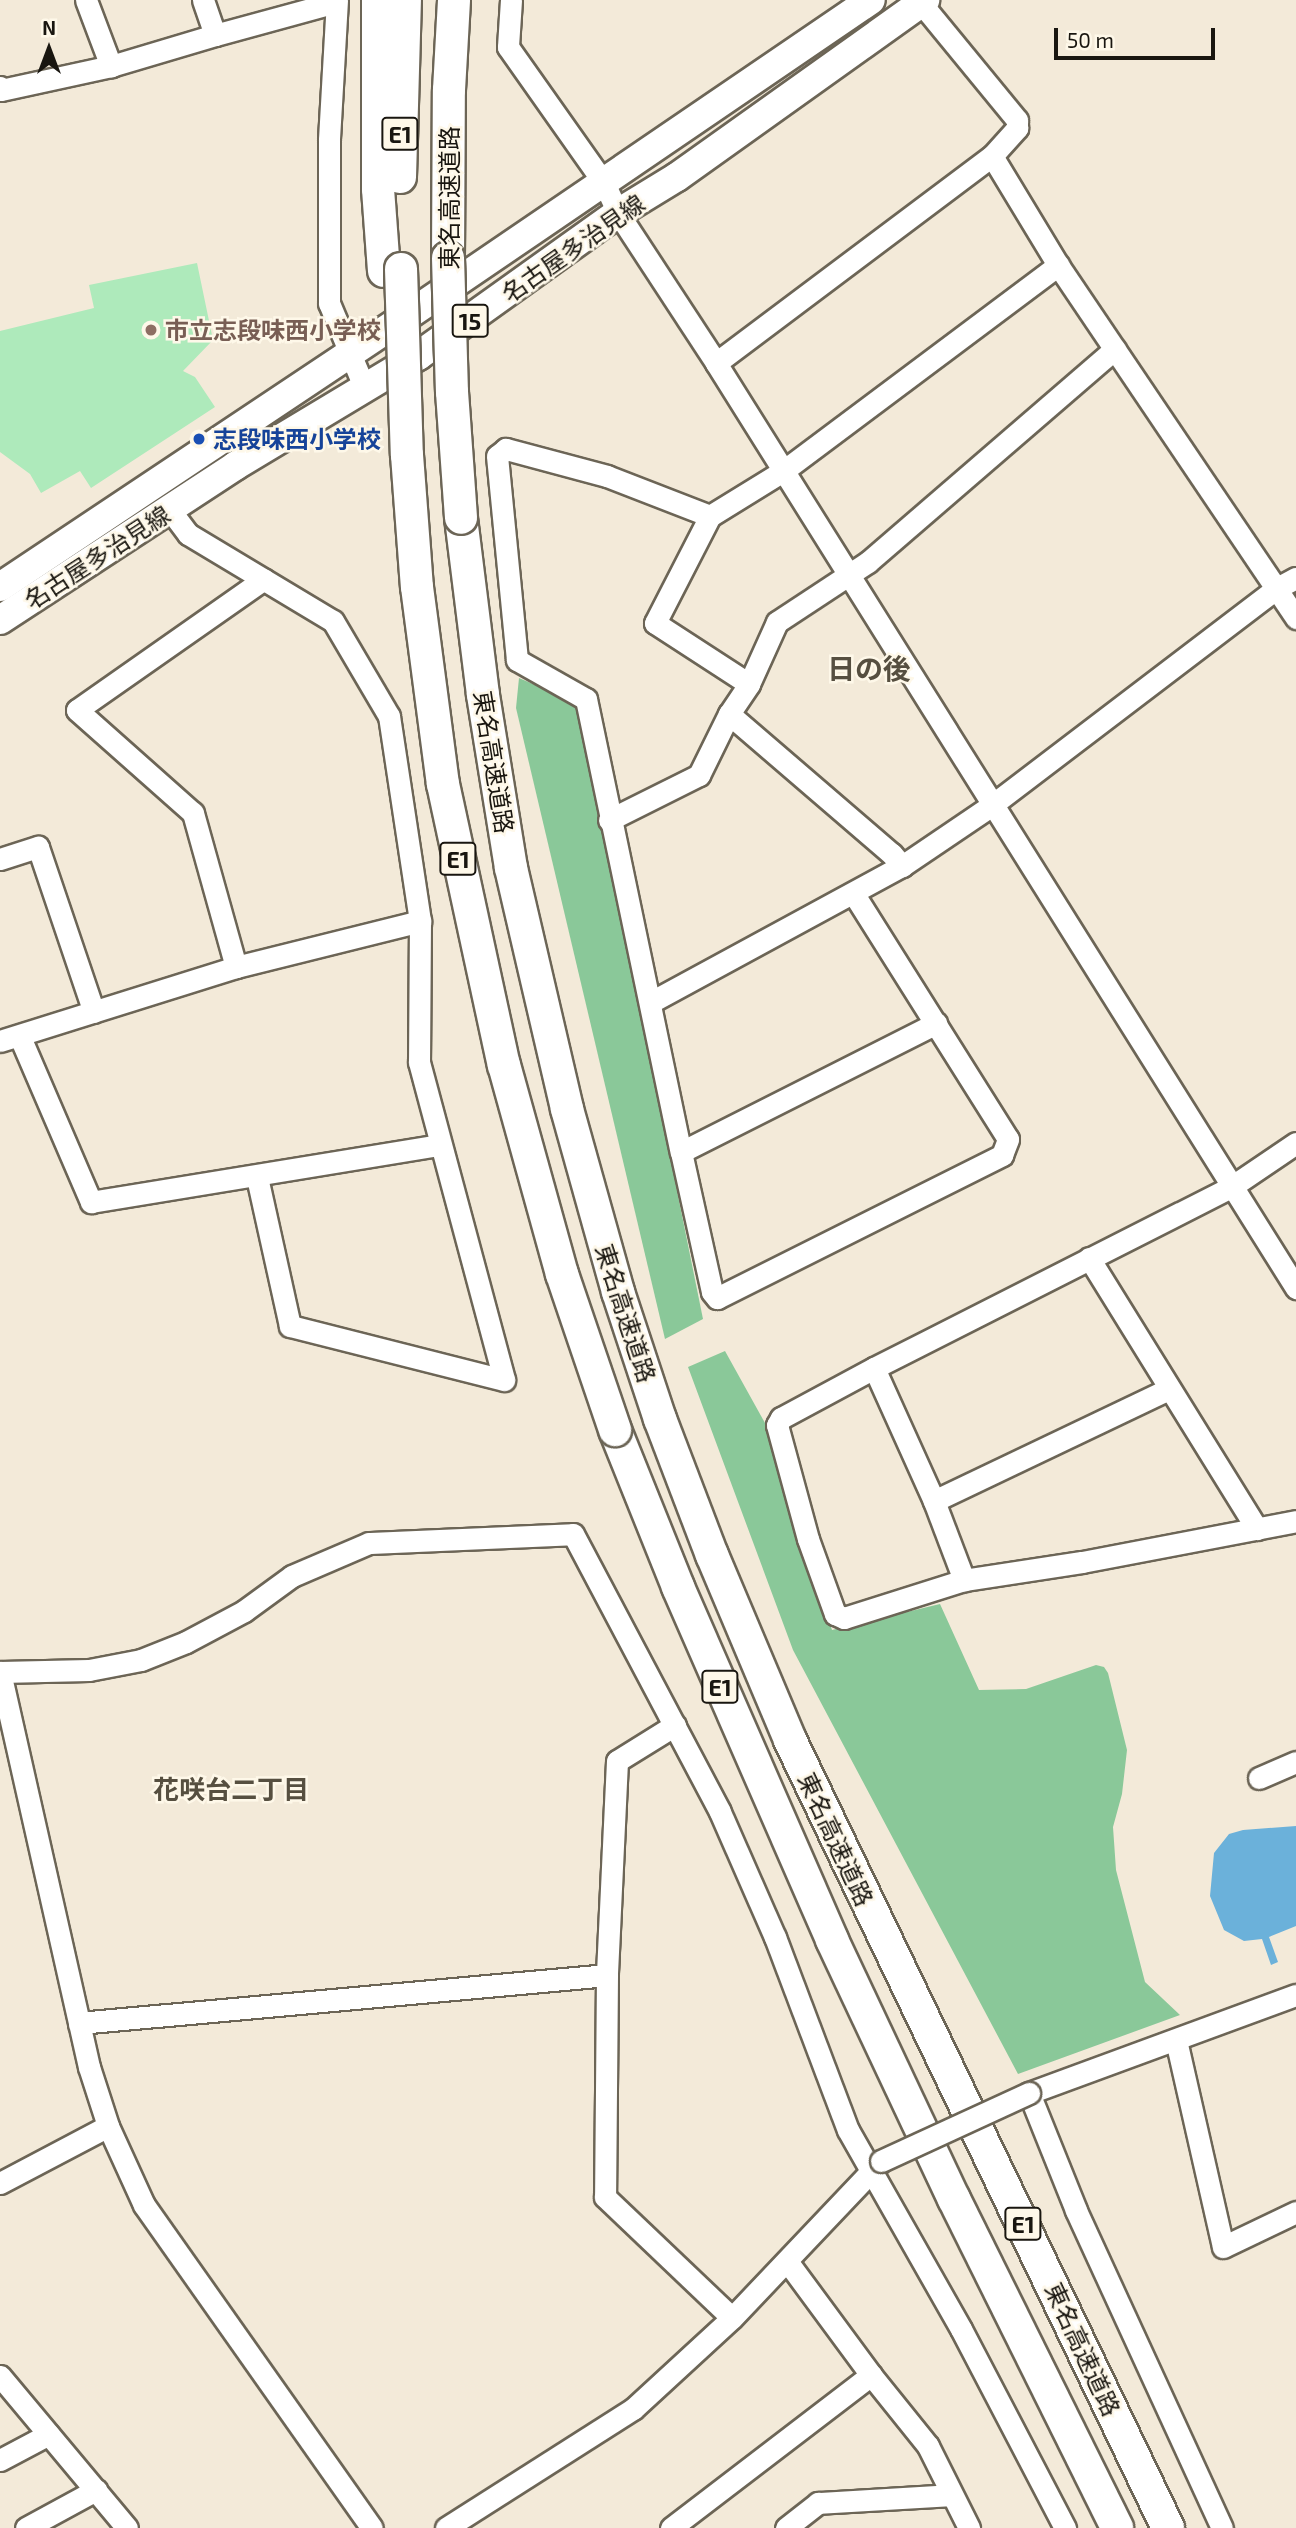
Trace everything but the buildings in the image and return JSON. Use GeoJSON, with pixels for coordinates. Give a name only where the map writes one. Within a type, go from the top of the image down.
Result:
{"type":"FeatureCollection","features":[{"type":"Feature","properties":{"kind":"highway"},"geometry":{"type":"LineString","coordinates":[[378,0],[378,189],[393,270]]}},
{"type":"Feature","properties":{"kind":"highway","name":"東名高速道路"},"geometry":{"type":"LineString","coordinates":[[405,0],[393,270],[417,587],[443,784],[470,918],[504,1066],[562,1274],[615,1430],[678,1587],[832,1940],[954,2199],[1117,2528]]}},
{"type":"Feature","properties":{"kind":"highway","name":"東名高速道路"},"geometry":{"type":"LineString","coordinates":[[454,0],[449,90],[448,258],[452,392],[461,518],[483,695],[512,868],[570,1122],[618,1292],[660,1419],[712,1555],[790,1740],[1168,2528]]}},
{"type":"Feature","properties":{"kind":"highway"},"geometry":{"type":"LineString","coordinates":[[449,90],[463,0]]}},
{"type":"Feature","properties":{"kind":"main road","name":"名古屋多治見線"},"geometry":{"type":"LineString","coordinates":[[0,587],[604,183],[871,0]]}},
{"type":"Feature","properties":{"kind":"main road","name":"名古屋多治見線"},"geometry":{"type":"LineString","coordinates":[[0,621],[245,459],[365,389],[487,309],[618,213],[677,177],[923,1]]}},
{"type":"Feature","properties":{"kind":"street"},"geometry":{"type":"LineString","coordinates":[[86,0],[111,66]]}},
{"type":"Feature","properties":{"kind":"street"},"geometry":{"type":"LineString","coordinates":[[203,0],[215,35]]}},
{"type":"Feature","properties":{"kind":"street"},"geometry":{"type":"LineString","coordinates":[[511,0],[508,47],[604,183],[618,213],[716,363],[1296,1288]]}},
{"type":"Feature","properties":{"kind":"street"},"geometry":{"type":"LineString","coordinates":[[0,87],[1,90],[111,66],[337,1],[329,140],[329,303],[365,389]]}},
{"type":"Feature","properties":{"kind":"street"},"geometry":{"type":"LineString","coordinates":[[716,363],[992,156],[1017,128],[1017,120],[923,1]]}},
{"type":"Feature","properties":{"kind":"street"},"geometry":{"type":"LineString","coordinates":[[992,156],[1058,265],[1296,618]]}},
{"type":"Feature","properties":{"kind":"street"},"geometry":{"type":"LineString","coordinates":[[749,684],[655,623],[710,516],[783,471],[1058,265]]}},
{"type":"Feature","properties":{"kind":"street"},"geometry":{"type":"LineString","coordinates":[[610,820],[699,775],[729,714],[749,684],[778,622],[849,576],[1115,349]]}},
{"type":"Feature","properties":{"kind":"street"},"geometry":{"type":"LineString","coordinates":[[710,516],[607,476],[506,449],[497,456],[517,660],[586,699],[681,1152],[712,1292],[717,1298],[1002,1155],[1008,1139],[853,894]]}},
{"type":"Feature","properties":{"kind":"street"},"geometry":{"type":"LineString","coordinates":[[170,510],[188,534],[333,621],[389,716],[420,921],[419,1062],[439,1145],[504,1380],[290,1326],[257,1177]]}},
{"type":"Feature","properties":{"kind":"street"},"geometry":{"type":"LineString","coordinates":[[651,1002],[902,866],[992,805],[1277,588],[1296,578]]}},
{"type":"Feature","properties":{"kind":"street"},"geometry":{"type":"LineString","coordinates":[[236,967],[193,813],[77,710],[264,579]]}},
{"type":"Feature","properties":{"kind":"street"},"geometry":{"type":"LineString","coordinates":[[729,714],[883,845],[902,866]]}},
{"type":"Feature","properties":{"kind":"street"},"geometry":{"type":"LineString","coordinates":[[0,859],[38,847],[94,1012]]}},
{"type":"Feature","properties":{"kind":"street"},"geometry":{"type":"LineString","coordinates":[[420,921],[236,967],[10,1039],[91,1202],[257,1177],[439,1145]]}},
{"type":"Feature","properties":{"kind":"street"},"geometry":{"type":"LineString","coordinates":[[681,1152],[936,1023]]}},
{"type":"Feature","properties":{"kind":"street"},"geometry":{"type":"LineString","coordinates":[[1296,1143],[1231,1187],[874,1368],[781,1418],[778,1425],[808,1539],[835,1614],[845,1618],[964,1580],[1296,1521]]}},
{"type":"Feature","properties":{"kind":"street"},"geometry":{"type":"LineString","coordinates":[[1088,1258],[1257,1529]]}},
{"type":"Feature","properties":{"kind":"street"},"geometry":{"type":"LineString","coordinates":[[874,1368],[934,1501],[964,1580]]}},
{"type":"Feature","properties":{"kind":"street"},"geometry":{"type":"LineString","coordinates":[[934,1501],[1169,1389]]}},
{"type":"Feature","properties":{"kind":"street"},"geometry":{"type":"LineString","coordinates":[[372,2528],[144,2206],[108,2126],[79,2023],[0,1672],[89,1670],[141,1660],[186,1642],[244,1611],[292,1576],[369,1543],[573,1534],[720,1812],[775,1937],[848,2130],[877,2165],[1065,2528]]}},
{"type":"Feature","properties":{"kind":"street"},"geometry":{"type":"LineString","coordinates":[[675,1725],[617,1761],[607,1975],[605,2197],[732,2318]]}},
{"type":"Feature","properties":{"kind":"street"},"geometry":{"type":"LineString","coordinates":[[1259,1778],[1296,1762]]}},
{"type":"Feature","properties":{"kind":"street"},"geometry":{"type":"LineString","coordinates":[[79,2023],[607,1975]]}},
{"type":"Feature","properties":{"kind":"street"},"geometry":{"type":"LineString","coordinates":[[446,2528],[633,2409],[732,2318],[877,2165],[1030,2093],[1296,1995]]}},
{"type":"Feature","properties":{"kind":"street"},"geometry":{"type":"LineString","coordinates":[[1176,2040],[1223,2246],[1296,2212]]}},
{"type":"Feature","properties":{"kind":"street"},"geometry":{"type":"LineString","coordinates":[[1030,2093],[1076,2210],[1222,2528]]}},
{"type":"Feature","properties":{"kind":"street"},"geometry":{"type":"LineString","coordinates":[[0,2183],[108,2126]]}},
{"type":"Feature","properties":{"kind":"street"},"geometry":{"type":"LineString","coordinates":[[787,2261],[871,2375],[928,2446],[969,2528]]}},
{"type":"Feature","properties":{"kind":"street"},"geometry":{"type":"LineString","coordinates":[[671,2528],[871,2375]]}},
{"type":"Feature","properties":{"kind":"street"},"geometry":{"type":"LineString","coordinates":[[0,2377],[127,2528]]}},
{"type":"Feature","properties":{"kind":"street"},"geometry":{"type":"LineString","coordinates":[[0,2460],[49,2434]]}},
{"type":"Feature","properties":{"kind":"street"},"geometry":{"type":"LineString","coordinates":[[26,2528],[96,2490]]}},
{"type":"Feature","properties":{"kind":"street"},"geometry":{"type":"LineString","coordinates":[[786,2528],[818,2503],[951,2495]]}},
{"type":"Feature","properties":{"kind":"green space"},"geometry":{"type":"Polygon","coordinates":[[[197,263],[213,340],[183,371],[195,377],[215,407],[91,488],[80,471],[41,493],[30,474],[0,452],[0,331],[94,308],[89,285],[197,263]]]}},
{"type":"Feature","properties":{"kind":"green space"},"geometry":{"type":"Polygon","coordinates":[[[519,678],[568,699],[580,712],[703,1319],[665,1339],[516,708],[519,678]]]}},
{"type":"Feature","properties":{"kind":"green space"},"geometry":{"type":"Polygon","coordinates":[[[725,1351],[765,1423],[832,1630],[940,1604],[979,1690],[1026,1689],[1096,1665],[1104,1667],[1108,1673],[1127,1750],[1122,1794],[1113,1827],[1116,1870],[1145,1982],[1180,2015],[1018,2074],[793,1650],[688,1367],[725,1351]]]}},
{"type":"Feature","properties":{"kind":"water"},"geometry":{"type":"Polygon","coordinates":[[[1296,1826],[1296,1926],[1269,1937],[1278,1962],[1271,1965],[1262,1939],[1244,1941],[1224,1930],[1210,1896],[1214,1853],[1229,1834],[1243,1830],[1296,1826]]]}},
{"type":"Feature","properties":{"kind":"place","name":"市立志段味西小学校"},"geometry":{"type":"Point","coordinates":[151,330]}},
{"type":"Feature","properties":{"kind":"place","name":"志段味西小学校"},"geometry":{"type":"Point","coordinates":[199,439]}},
{"type":"Feature","properties":{"kind":"district","name":"日の後"},"geometry":{"type":"Point","coordinates":[869,668]}},
{"type":"Feature","properties":{"kind":"district","name":"花咲台二丁目"},"geometry":{"type":"Point","coordinates":[231,1789]}}]}
